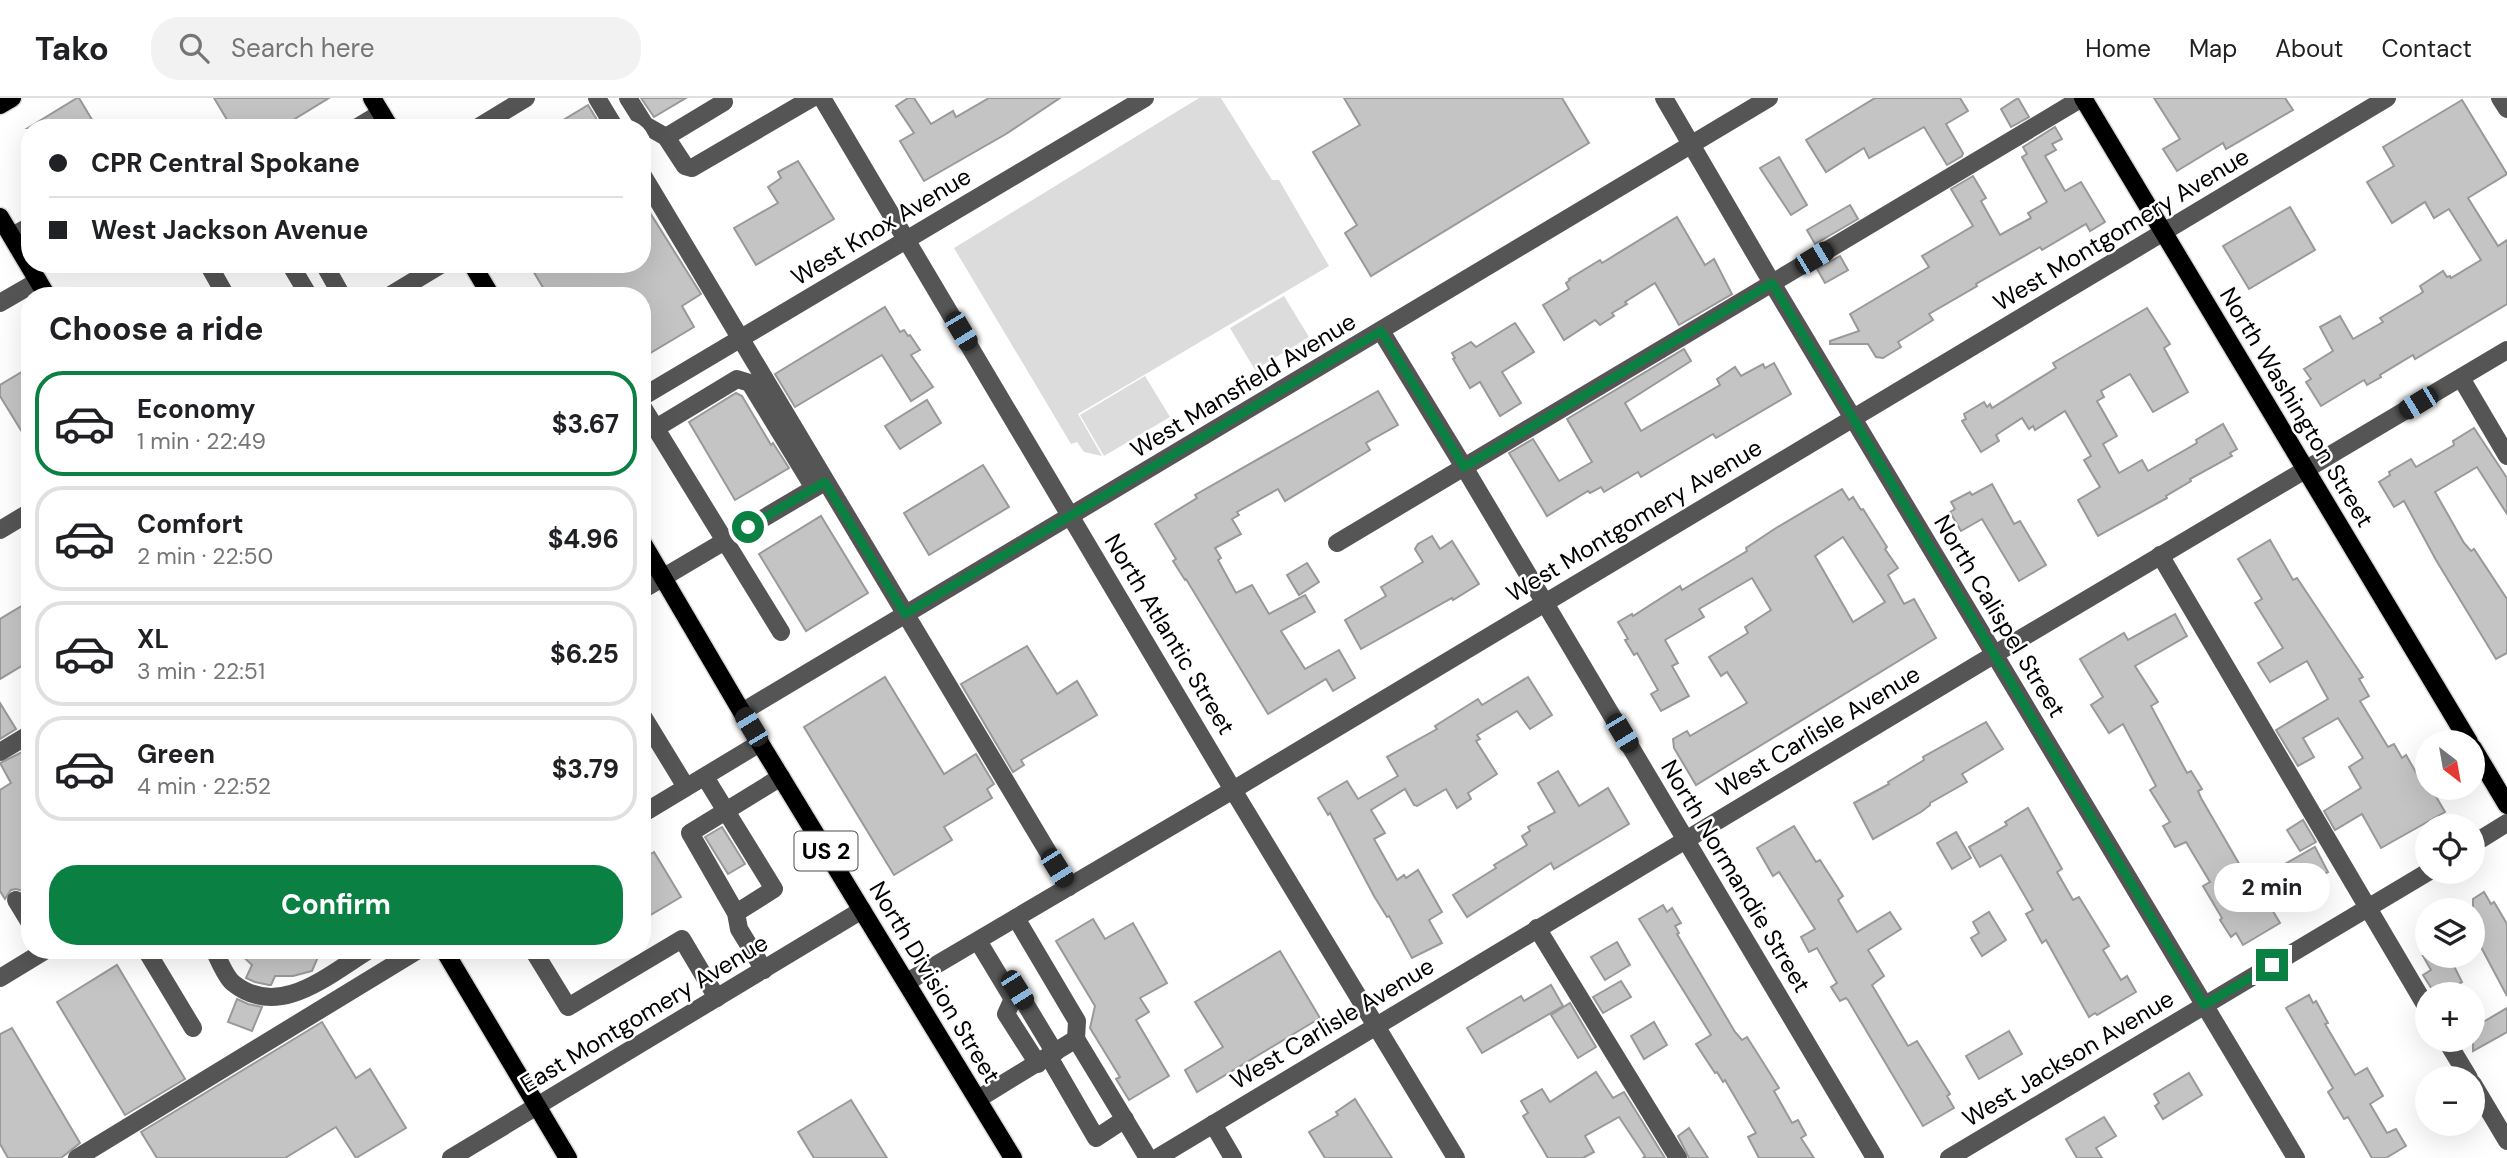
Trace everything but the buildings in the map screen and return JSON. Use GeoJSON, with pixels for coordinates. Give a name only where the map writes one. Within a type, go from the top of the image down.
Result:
{"type":"FeatureCollection","features":[{"type":"Feature","properties":{"kind":"main road"},"geometry":{"type":"LineString","coordinates":[[0,105],[12,98]]}},
{"type":"Feature","properties":{"kind":"main road","name":"North Washington Street"},"geometry":{"type":"LineString","coordinates":[[2082,98],[2462,730]]}},
{"type":"Feature","properties":{"kind":"main road"},"geometry":{"type":"LineString","coordinates":[[0,217],[21,251]]}},
{"type":"Feature","properties":{"kind":"main road","name":"North Division Street"},"geometry":{"type":"LineString","coordinates":[[651,557],[760,743],[1013,1158]]}},
{"type":"Feature","properties":{"kind":"main road"},"geometry":{"type":"LineString","coordinates":[[2485,768],[2507,805]]}},
{"type":"Feature","properties":{"kind":"main road"},"geometry":{"type":"LineString","coordinates":[[449,959],[568,1158]]}},
{"type":"Feature","properties":{"kind":"street"},"geometry":{"type":"LineString","coordinates":[[492,119],[526,98]]}},
{"type":"Feature","properties":{"kind":"street"},"geometry":{"type":"LineString","coordinates":[[597,98],[610,119]]}},
{"type":"Feature","properties":{"kind":"street"},"geometry":{"type":"LineString","coordinates":[[628,98],[641,119]]}},
{"type":"Feature","properties":{"kind":"street"},"geometry":{"type":"LineString","coordinates":[[651,128],[666,137],[685,166],[692,168],[812,98]]}},
{"type":"Feature","properties":{"kind":"street","name":"North Atlantic Street"},"geometry":{"type":"LineString","coordinates":[[822,98],[1233,790],[1456,1158]]}},
{"type":"Feature","properties":{"kind":"street","name":"West Knox Avenue"},"geometry":{"type":"LineString","coordinates":[[651,392],[1145,98]]}},
{"type":"Feature","properties":{"kind":"street","name":"North Calispel Street"},"geometry":{"type":"LineString","coordinates":[[1664,98],[2296,1158]]}},
{"type":"Feature","properties":{"kind":"street","name":"West Mansfield Avenue"},"geometry":{"type":"LineString","coordinates":[[742,712],[1769,98]]}},
{"type":"Feature","properties":{"kind":"street"},"geometry":{"type":"LineString","coordinates":[[1337,543],[2082,98]]}},
{"type":"Feature","properties":{"kind":"street","name":"West Montgomery Avenue"},"geometry":{"type":"LineString","coordinates":[[907,982],[1233,790],[2386,98]]}},
{"type":"Feature","properties":{"kind":"street"},"geometry":{"type":"LineString","coordinates":[[2500,98],[2507,109]]}},
{"type":"Feature","properties":{"kind":"street"},"geometry":{"type":"LineString","coordinates":[[666,137],[724,102]]}},
{"type":"Feature","properties":{"kind":"street"},"geometry":{"type":"LineString","coordinates":[[651,189],[740,339],[820,485]]}},
{"type":"Feature","properties":{"kind":"street"},"geometry":{"type":"LineString","coordinates":[[12,236],[21,231]]}},
{"type":"Feature","properties":{"kind":"street"},"geometry":{"type":"LineString","coordinates":[[404,287],[427,273]]}},
{"type":"Feature","properties":{"kind":"street"},"geometry":{"type":"LineString","coordinates":[[0,303],[21,296]]}},
{"type":"Feature","properties":{"kind":"street","name":"North Normandie Street"},"geometry":{"type":"LineString","coordinates":[[1381,331],[1875,1158]]}},
{"type":"Feature","properties":{"kind":"street","name":"West Carlisle Avenue"},"geometry":{"type":"LineString","coordinates":[[1157,1158],[1994,654],[2507,351]]}},
{"type":"Feature","properties":{"kind":"street"},"geometry":{"type":"LineString","coordinates":[[2461,378],[2507,456]]}},
{"type":"Feature","properties":{"kind":"street"},"geometry":{"type":"LineString","coordinates":[[656,428],[737,379],[750,383],[905,614],[1069,887]]}},
{"type":"Feature","properties":{"kind":"street"},"geometry":{"type":"LineString","coordinates":[[651,420],[781,632]]}},
{"type":"Feature","properties":{"kind":"street"},"geometry":{"type":"LineString","coordinates":[[651,585],[820,485]]}},
{"type":"Feature","properties":{"kind":"street"},"geometry":{"type":"LineString","coordinates":[[0,530],[21,517]]}},
{"type":"Feature","properties":{"kind":"street"},"geometry":{"type":"LineString","coordinates":[[2160,555],[2415,988]]}},
{"type":"Feature","properties":{"kind":"street"},"geometry":{"type":"LineString","coordinates":[[651,730],[687,788]]}},
{"type":"Feature","properties":{"kind":"street"},"geometry":{"type":"LineString","coordinates":[[0,752],[21,739]]}},
{"type":"Feature","properties":{"kind":"street"},"geometry":{"type":"LineString","coordinates":[[651,809],[760,743]]}},
{"type":"Feature","properties":{"kind":"street"},"geometry":{"type":"LineString","coordinates":[[705,776],[774,889],[736,913]]}},
{"type":"Feature","properties":{"kind":"street"},"geometry":{"type":"LineString","coordinates":[[764,970],[739,929],[736,913],[690,833],[781,776]]}},
{"type":"Feature","properties":{"kind":"street"},"geometry":{"type":"LineString","coordinates":[[2485,837],[2507,823]]}},
{"type":"Feature","properties":{"kind":"street","name":"West Jackson Avenue"},"geometry":{"type":"LineString","coordinates":[[1949,1158],[2415,880]]}},
{"type":"Feature","properties":{"kind":"street"},"geometry":{"type":"LineString","coordinates":[[16,900],[21,908]]}},
{"type":"Feature","properties":{"kind":"street","name":"East Montgomery Avenue"},"geometry":{"type":"LineString","coordinates":[[451,1158],[862,910]]}},
{"type":"Feature","properties":{"kind":"street"},"geometry":{"type":"LineString","coordinates":[[1016,918],[1077,1021],[1076,1039],[1149,1158]]}},
{"type":"Feature","properties":{"kind":"street"},"geometry":{"type":"LineString","coordinates":[[1537,928],[1678,1158]]}},
{"type":"Feature","properties":{"kind":"street"},"geometry":{"type":"LineString","coordinates":[[651,957],[682,939],[717,998]]}},
{"type":"Feature","properties":{"kind":"street"},"geometry":{"type":"LineString","coordinates":[[978,941],[1013,999],[1017,990],[1047,1058],[1096,1138],[1125,1119]]}},
{"type":"Feature","properties":{"kind":"street"},"geometry":{"type":"LineString","coordinates":[[0,978],[31,959]]}},
{"type":"Feature","properties":{"kind":"street"},"geometry":{"type":"LineString","coordinates":[[151,959],[193,1028]]}},
{"type":"Feature","properties":{"kind":"street"},"geometry":{"type":"LineString","coordinates":[[219,959],[232,982],[265,999],[300,993],[355,959]]}},
{"type":"Feature","properties":{"kind":"street"},"geometry":{"type":"LineString","coordinates":[[77,1158],[403,959]]}},
{"type":"Feature","properties":{"kind":"street"},"geometry":{"type":"LineString","coordinates":[[539,959],[568,1007],[648,959]]}},
{"type":"Feature","properties":{"kind":"street"},"geometry":{"type":"LineString","coordinates":[[978,1099],[1076,1039]]}},
{"type":"Feature","properties":{"kind":"street"},"geometry":{"type":"LineString","coordinates":[[2485,1104],[2507,1141]]}},
{"type":"Feature","properties":{"kind":"street"},"geometry":{"type":"LineString","coordinates":[[1213,1124],[1233,1158]]}},
{"type":"Feature","properties":{"kind":"shaded area"},"geometry":{"type":"Polygon","coordinates":[[[1199,98],[1221,98],[1272,180],[1279,180],[1329,266],[1078,414],[1102,456],[1084,452],[1077,442],[1071,444],[954,248],[1199,98]]]}},
{"type":"Feature","properties":{"kind":"shaded area"},"geometry":{"type":"Polygon","coordinates":[[[1284,296],[1309,337],[1255,370],[1230,328],[1284,296]]]}},
{"type":"Feature","properties":{"kind":"shaded area"},"geometry":{"type":"Polygon","coordinates":[[[1145,376],[1170,417],[1104,456],[1080,415],[1145,376]]]}},
{"type":"Feature","properties":{"kind":"route"},"geometry":{"type":"LineString","coordinates":[[748,527],[825,482],[905,614],[1381,331],[1464,467],[1772,283],[2204,1005],[2272,965]]}}]}
